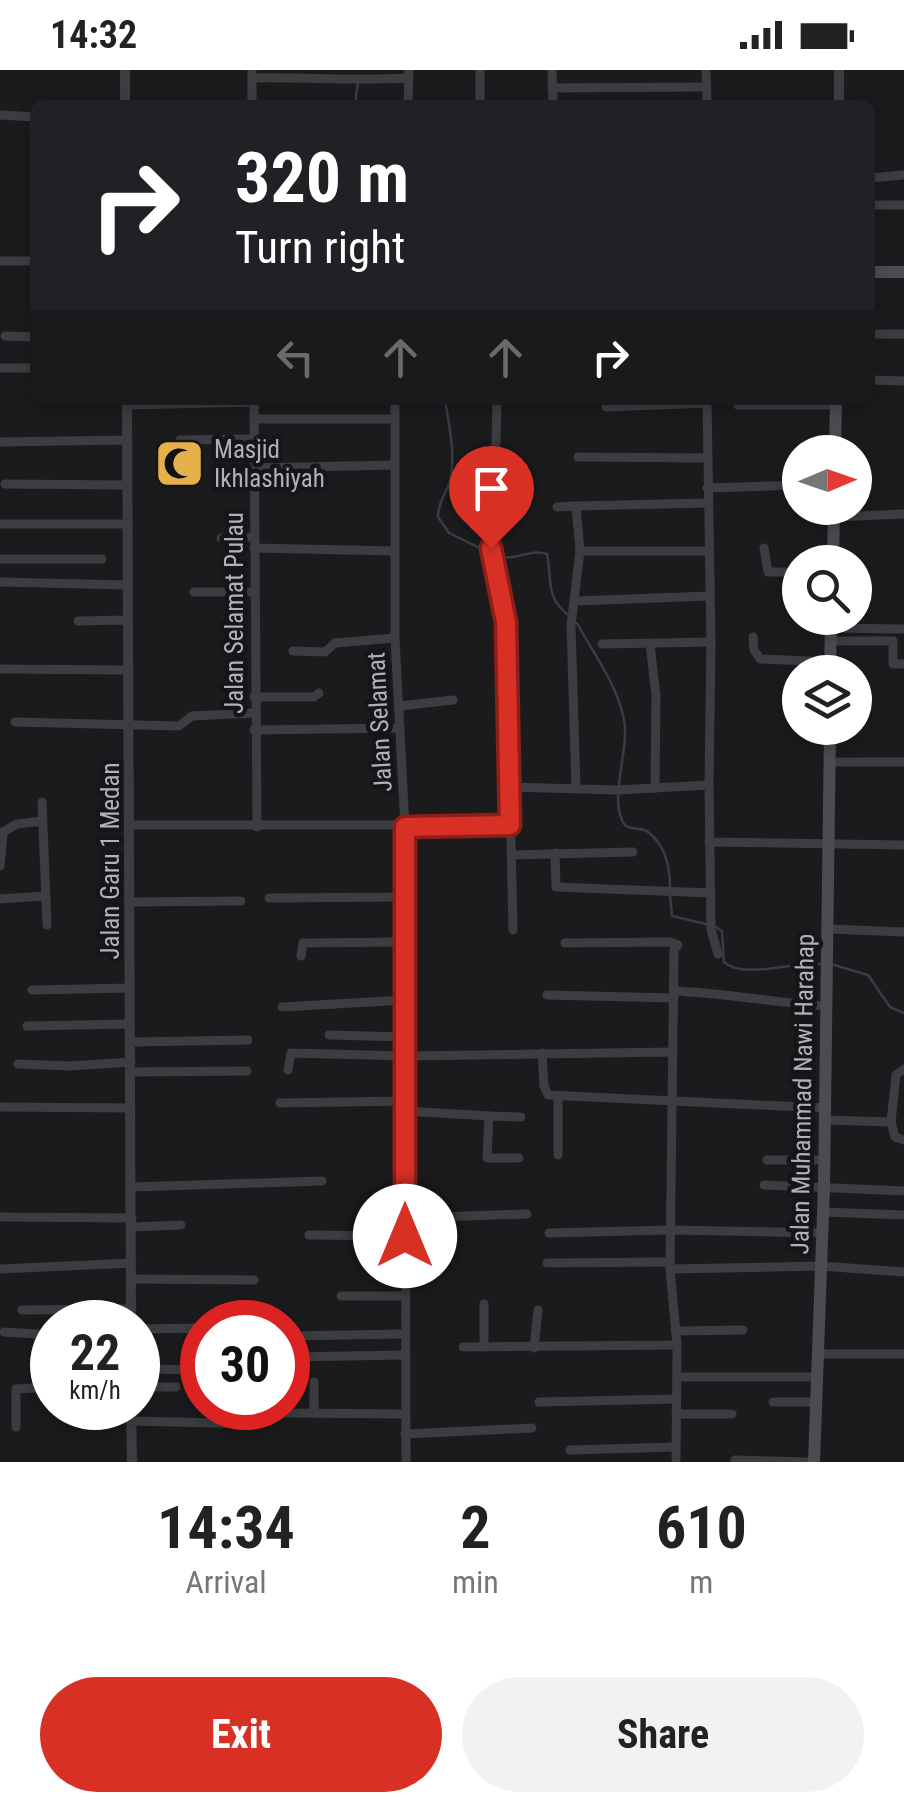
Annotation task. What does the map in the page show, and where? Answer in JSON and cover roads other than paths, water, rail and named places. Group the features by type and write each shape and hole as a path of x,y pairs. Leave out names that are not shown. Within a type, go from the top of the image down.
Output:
{"main road":[{"path":"875,272 904,272"},
{"path":"835,435 836,405"},
{"name":"Jalan Muhammad Nawi Harahap","path":"814,1462 828,1006 830,745"}],"street":[{"path":"125,70 125,100"},
{"path":"480,70 480,100"},
{"path":"552,70 552,100"},
{"path":"706,70 706,100"},
{"path":"839,70 839,100"},
{"path":"252,100 252,74 358,81 409,74 408,100"},
{"path":"552,88 706,87"},
{"path":"0,115 30,117"},
{"path":"875,178 904,175"},
{"path":"875,205 904,205"},
{"path":"0,261 30,261"},
{"path":"875,334 904,334"},
{"path":"5,336 30,336"},
{"path":"0,368 30,368"},
{"path":"875,380 904,382"},
{"name":"Jalan Garu 1 Medan","path":"127,405 132,1300"},
{"name":"Jalan Selamat Pulau","path":"254,405 257,827"},
{"name":"Jalan Selamat","path":"396,405 395,638 405,827 406,1462"},
{"path":"497,405 496,444 488,475 491,552 506,622 513,930"},
{"path":"606,406 631,405"},
{"path":"707,405 711,642 708,785 711,924 718,954"},
{"path":"254,419 395,418"},
{"path":"180,440 254,439"},
{"path":"0,442 127,440"},
{"path":"578,457 706,458"},
{"path":"254,468 394,465"},
{"path":"5,484 127,485"},
{"path":"707,488 782,486"},
{"path":"557,507 708,504"},
{"path":"576,506 580,551 572,620 576,788"},
{"path":"872,513 904,514"},
{"path":"0,524 128,524"},
{"path":"221,538 394,551"},
{"path":"764,548 768,572 782,572"},
{"path":"580,551 709,551"},
{"path":"0,559 102,559"},
{"path":"0,582 128,585"},
{"path":"194,592 254,592"},
{"path":"575,601 709,596"},
{"path":"78,622 128,620"},
{"path":"872,628 904,628"},
{"path":"862,635 892,641 892,664 904,664"},
{"path":"294,651 324,652 335,643 395,638"},
{"path":"753,638 760,659 782,662"},
{"path":"602,644 711,642"},
{"path":"650,644 656,696 655,788"},
{"path":"0,669 129,670"},
{"path":"254,697 314,697 319,693"},
{"path":"400,706 453,700"},
{"path":"15,722 179,726 192,716 254,712"},
{"path":"254,730 400,728"},
{"path":"829,762 904,762"},
{"path":"509,787 621,789 708,785"},
{"path":"42,802 47,925"},
{"path":"0,866 3,832 16,824 43,821"},
{"path":"130,825 510,825"},
{"path":"710,842 904,845"},
{"path":"511,855 634,852"},
{"path":"555,853 556,887 711,893"},
{"path":"0,899 44,896"},
{"path":"269,898 404,897"},
{"path":"131,902 241,901"},
{"path":"828,930 904,932"},
{"path":"301,956 303,943 404,942"},
{"path":"565,943 675,943 670,1266 677,1345 676,1462"},
{"path":"32,990 130,988"},
{"path":"546,995 721,993 782,1004 828,1006"},
{"path":"282,1007 404,1000"},
{"path":"27,1026 130,1024"},
{"path":"329,1035 405,1037"},
{"path":"131,1042 248,1040"},
{"path":"288,1070 291,1053 406,1056 672,1052"},
{"path":"542,1053 546,1093 558,1096 671,1100 891,1122"},
{"path":"18,1064 247,1071"},
{"path":"904,1069 896,1076 891,1122 895,1136 904,1140"},
{"path":"558,1096 558,1155"},
{"path":"280,1103 406,1106 522,1117"},
{"path":"0,1107 131,1108"},
{"path":"489,1116 486,1158 519,1158"},
{"path":"767,1160 824,1160"},
{"path":"132,1187 322,1182"},
{"path":"764,1185 904,1191"},
{"path":"823,1212 904,1215"},
{"path":"405,1218 528,1214"},
{"path":"0,1218 181,1225"},
{"path":"549,1233 670,1230 822,1234"},
{"path":"309,1235 405,1236"},
{"path":"547,1263 821,1266 904,1272"},
{"path":"0,1269 132,1264"},
{"path":"132,1278 254,1280"},
{"path":"341,1296 405,1296"},
{"path":"484,1304 484,1347"},
{"path":"22,1310 30,1310"},
{"path":"534,1348 538,1310"},
{"path":"676,1331 743,1330"},
{"path":"4,1332 30,1334"},
{"path":"310,1336 404,1334"},
{"path":"463,1346 677,1345"},
{"path":"818,1354 904,1354"},
{"path":"310,1357 405,1356"},
{"path":"677,1377 818,1377"},
{"path":"314,1382 314,1412"},
{"path":"160,1387 176,1387"},
{"path":"16,1427 16,1389 30,1388"},
{"path":"539,1402 677,1399"},
{"path":"773,1402 816,1402"},
{"path":"310,1412 405,1414"},
{"path":"676,1414 732,1414"},
{"path":"405,1434 532,1428"},
{"path":"132,1430 132,1462"},
{"path":"570,1450 676,1447"},
{"path":"735,1460 806,1462"}],"waterway":[{"path":"356,100 358,81"},
{"path":"446,405 452,460 438,517 449,533 488,552"},
{"path":"495,555 547,554 552,594 567,614"},
{"path":"577,623 613,686 622,713 625,738 618,799 622,820 627,826 648,832 659,843 668,864 670,887"},
{"path":"670,895 672,916 706,924"},
{"path":"714,926 722,931 724,962 732,967 756,970 821,964"},
{"path":"834,965 868,975 890,1007 904,1013"}],"place":[{"name":"Masjid Ikhlashiyah","path":"179,463"}]}
